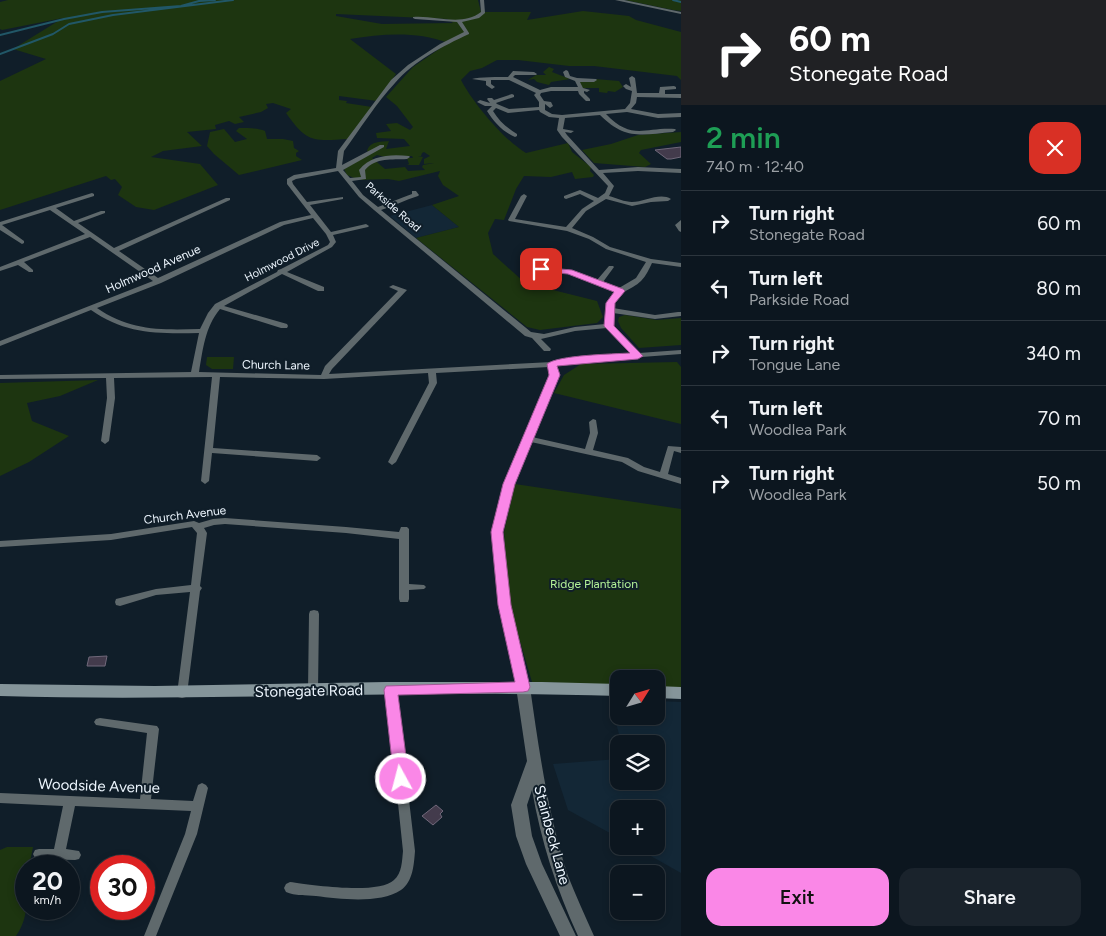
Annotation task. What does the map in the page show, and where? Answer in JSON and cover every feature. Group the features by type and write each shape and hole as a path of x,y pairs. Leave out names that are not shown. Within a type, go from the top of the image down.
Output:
{"main road":[{"name":"Stonegate Road","path":"0,690 182,694 523,687 610,690"},
{"path":"665,692 681,693"}],"street":[{"path":"415,18 459,22 480,16 483,12 482,0"},
{"path":"617,0 681,13"},
{"path":"339,170 341,151 393,81 410,66 442,45 467,33 459,22"},
{"path":"512,73 524,77 551,116 585,115 628,109"},
{"path":"477,78 488,80 512,73 524,77 534,74"},
{"path":"564,74 577,80 588,100"},
{"path":"577,80 588,78"},
{"path":"628,109 635,92 631,78"},
{"path":"488,80 488,84 492,87"},
{"path":"626,86 635,92 681,96"},
{"path":"534,111 553,88 596,93"},
{"path":"662,95 662,88 674,88"},
{"path":"480,102 487,106 503,97 512,96"},
{"path":"493,103 502,110 516,113 524,107 549,98"},
{"path":"541,102 548,103 550,106"},
{"path":"493,103 490,111 506,129 516,132"},
{"path":"622,105 638,113 658,116 681,115"},
{"path":"638,113 649,112"},
{"path":"602,113 613,126 631,133"},
{"path":"560,129 566,116"},
{"path":"497,119 508,118"},
{"path":"560,129 611,186 610,192 586,209 568,229"},
{"path":"550,130 570,130"},
{"path":"622,137 631,133 673,130"},
{"path":"339,170 382,146"},
{"path":"348,180 364,178 362,170 365,165 375,158 386,162 407,157"},
{"path":"598,172 638,169 681,171"},
{"name":"Parkside Road","path":"339,170 361,196 376,209 522,330 536,337 547,349"},
{"name":"Holmwood Drive","path":"196,374 202,331 211,314 218,306 280,271 330,246 332,242 329,234 290,184 289,180 294,177 339,170"},
{"path":"376,209 416,195 414,192"},
{"path":"566,197 580,192 602,199 632,204 668,199"},
{"path":"0,226 92,195"},
{"path":"524,196 511,220 568,229 592,238 608,248 650,261 681,265"},
{"path":"306,204 341,198"},
{"path":"113,251 228,199"},
{"path":"51,208 158,281"},
{"path":"73,224 104,212"},
{"name":"Holmwood Avenue","path":"0,344 158,281 282,223 315,216"},
{"path":"681,222 678,225 681,230"},
{"path":"0,226 22,242"},
{"path":"329,234 365,226"},
{"path":"0,269 90,235"},
{"path":"524,257 529,266 569,272 620,291"},
{"path":"638,356 609,326 609,310 610,303 620,291 639,279 650,261"},
{"path":"19,262 31,271"},
{"path":"599,282 611,266"},
{"path":"280,271 320,289"},
{"path":"324,377 328,368 403,290 393,286"},
{"path":"218,306 284,326"},
{"path":"92,308 106,319 141,330 202,331"},
{"path":"609,310 655,318 678,314"},
{"path":"536,337 571,330 609,326"},
{"name":"Church Lane","path":"0,377 216,374 324,377 552,364 576,360 681,352"},
{"path":"523,687 505,605 497,532 509,484 554,375 552,364"},
{"path":"392,462 433,383 432,370"},
{"path":"105,441 111,398 110,374"},
{"path":"205,481 216,374"},
{"path":"588,452 594,433 593,422"},
{"path":"528,439 625,460 642,469 681,481"},
{"path":"663,476 670,448 681,450"},
{"path":"209,450 317,458"},
{"name":"Church Avenue","path":"0,544 111,537 194,524 198,528 213,522 225,521 346,530 404,532 403,587"},
{"path":"182,694 202,534 198,528"},
{"path":"404,598 403,587 421,587"},
{"path":"120,602 156,592 196,588"},
{"path":"313,690 314,614"},
{"name":"Stainbeck Lane","path":"523,687 533,762 558,869 586,936"},
{"path":"290,888 362,893 380,892 396,888 403,879 407,869 409,851 391,690"},
{"path":"100,722 153,729 145,803"},
{"name":"Stainbeck Lane","path":"533,762 519,805 524,836 534,864 568,936"},
{"path":"150,936 191,834 202,788"},
{"name":"Woodside Avenue","path":"0,798 197,806"},
{"path":"59,854 70,801"},
{"path":"39,854 76,855"}],"shaded area":[{"path":"432,205 459,227 416,238 390,216"},
{"path":"665,701 681,702 681,873 649,855 665,855 665,800 610,800 610,833 568,810 553,764 610,760 610,790 665,790 665,735 619,735 617,725 665,725"}],"green space":[{"path":"8,0 478,0 481,12 531,12 527,20 583,11 629,16 636,20 681,32 681,80 677,76 594,66 569,66 518,60 497,60 482,68 470,71 461,80 490,120 517,147 526,153 568,143 572,152 591,167 590,171 594,175 593,177 575,179 572,172 551,177 524,176 516,189 504,220 495,219 488,233 493,254 525,283 597,301 603,317 597,323 540,330 527,327 416,238 459,227 432,205 459,196 443,185 438,176 440,171 399,181 388,179 359,180 347,175 344,169 371,153 367,151 370,145 389,141 386,149 410,146 404,139 377,138 376,133 391,131 386,124 397,123 410,130 413,127 397,106 386,97 413,67 448,43 412,35 350,39 396,74 377,101 339,96 339,100 347,101 346,103 372,107 348,139 319,140 312,138 293,123 286,113 291,109 273,103 266,104 268,108 261,112 239,117 244,122 235,124 229,121 215,125 216,129 187,132 202,146 163,151 151,157 200,164 218,185 154,210 136,207 118,195 122,187 115,179 111,180 106,176 0,210 0,81 46,59 13,49 63,18 2,30 0,29 0,2","holes":["336,14 447,19 453,23 382,24 336,16","424,152 430,156 424,159 424,164 434,163 423,165 422,167 425,170 408,171 405,167 385,169 372,158 377,155 385,157 412,156 413,158 407,158 409,164 407,165 419,165 423,157 418,156 421,156"]},
{"path":"625,0 681,0 681,11 673,10"},
{"path":"549,67 554,69 552,72 570,79 551,82 549,85 537,82 534,79 528,80 536,75 546,75 543,72"},
{"path":"595,79 619,81 623,87 615,92 608,91 607,93 599,92 599,88 582,88 578,82"},
{"path":"239,128 265,131 267,139 293,141 294,148 299,151 296,153 296,156 302,160 239,175 207,146 210,132 224,129 235,142 247,139 236,131"},
{"path":"681,132 681,142 641,150 639,153 651,164 645,167 594,163 582,150 611,144 638,135"},
{"path":"625,315 657,320 681,318 681,345 639,348 621,328 618,321 619,317"},
{"path":"207,357 234,357 233,369 212,369 206,365"},
{"path":"677,362 681,367 681,424 554,393 564,375 581,364"},
{"path":"98,380 60,396 27,403 32,421 69,436 29,462 0,476 0,383"},
{"name":"Ridge Plantation","path":"515,484 681,509 681,688 665,687 665,670 610,670 610,685 532,682 509,604 504,532"},
{"path":"7,847 33,847 31,855 15,855 15,920 24,920 16,936 0,936 0,850"}],"building":[{"path":"681,147 681,157 671,159 667,159 655,150"},
{"path":"107,656 105,666 87,666 89,657"},
{"path":"436,805 443,811 440,814 442,817 433,825 422,816"}],"waterway":[{"path":"0,35 64,19 102,12 181,6 199,1 215,0"},
{"path":"0,54 53,34 69,24 113,15 233,0"},
{"path":"673,0 681,2"}],"route":[{"path":"401,779 391,690 523,687 505,605 497,532 509,484 554,375 552,364 576,360 638,356 609,326 610,303 620,291 569,272 541,269"}]}
